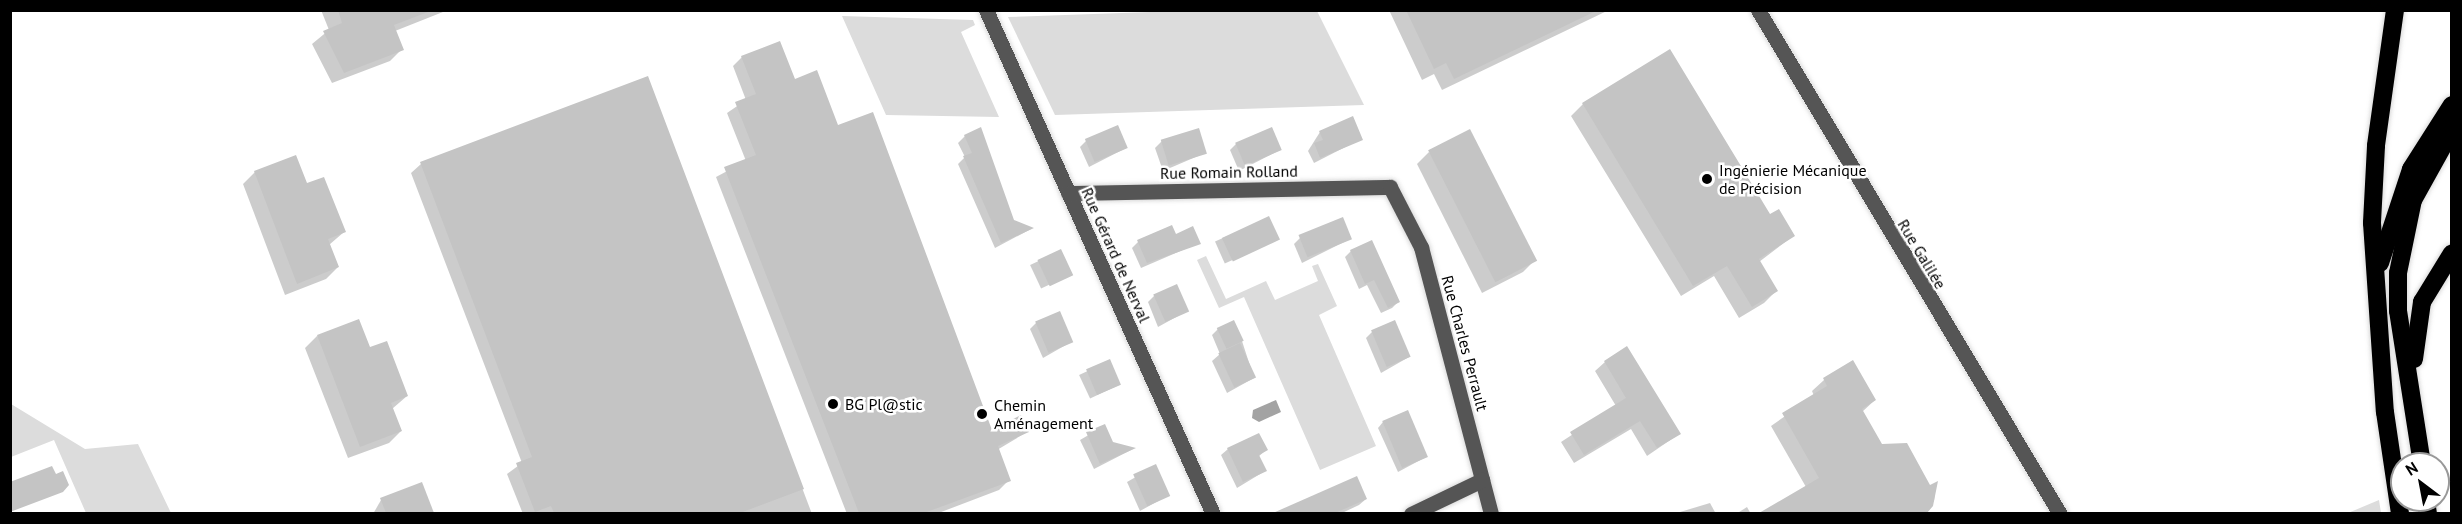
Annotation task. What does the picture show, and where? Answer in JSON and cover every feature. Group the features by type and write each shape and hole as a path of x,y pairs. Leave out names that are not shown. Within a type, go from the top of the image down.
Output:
{"highway":[{"path":"2395,10 2373,184 2385,412 2400,513"},
{"path":"2377,276 2402,188 2451,105"},
{"path":"2420,452 2397,295 2401,245 2424,175 2451,130"},
{"path":"2412,384 2422,302 2451,253"}],"street":[{"name":"Rue Gérard de Nerval","path":"986,10 1213,513"},
{"name":"Rue Galilée","path":"1758,10 2060,513"},
{"name":"Rue Romain Rolland","path":"1068,193 1390,187"},
{"name":"Rue Charles Perrault","path":"1390,187 1421,247 1491,513"},
{"path":"1411,513 1482,480"}],"shaded area":[{"path":"1206,10 1317,11 1364,105 1055,115 1008,17"},
{"path":"842,16 973,20 975,25 961,32 999,117 886,115"},
{"path":"1206,256 1226,299 1266,281 1275,300 1318,281 1312,266 1318,264 1337,306 1319,315 1376,446 1320,470 1244,297 1219,308 1197,260"},
{"path":"1276,400 1281,412 1259,422 1252,418 1253,410"},
{"path":"11,404 85,449 138,444 171,513 86,513 54,440 11,457"},
{"path":"2379,500 2381,513 2348,513"}],"building":[{"path":"338,10 427,10 428,12 394,25 404,50 344,73 323,31 342,23"},
{"path":"1406,10 1598,10 1454,79 1446,63 1434,69"},
{"path":"780,41 795,79 817,70 838,125 873,112 992,430 1021,415 1029,432 998,446 1011,481 924,513 859,513 724,167 756,155 735,102 756,94 741,56"},
{"path":"1670,49 1770,214 1779,209 1795,236 1759,259 1778,291 1752,307 1727,266 1693,286 1582,103"},
{"path":"648,76 804,489 740,513 554,513 551,506 535,512 516,463 532,457 420,162"},
{"path":"1353,116 1363,140 1320,158 1314,143 1323,140 1319,131"},
{"path":"1118,125 1128,148 1095,162 1085,139"},
{"path":"981,127 1014,220 1034,228 1001,243 963,156 972,153 964,135"},
{"path":"1272,127 1282,150 1245,166 1235,143"},
{"path":"1199,128 1207,154 1169,166 1161,140"},
{"path":"1470,129 1537,261 1495,282 1428,150"},
{"path":"296,155 307,183 324,177 346,232 328,239 339,267 297,284 254,171"},
{"path":"1269,216 1280,240 1233,262 1222,238"},
{"path":"1343,217 1352,239 1307,257 1298,235"},
{"path":"1172,225 1176,234 1193,226 1201,244 1147,263 1137,240"},
{"path":"1372,240 1400,302 1388,308 1374,280 1365,284 1350,250"},
{"path":"1061,249 1073,275 1050,286 1037,260"},
{"path":"1177,284 1189,311 1165,322 1153,295"},
{"path":"1060,311 1073,342 1048,353 1035,322"},
{"path":"359,319 370,347 387,341 408,396 391,403 402,431 360,447 317,335"},
{"path":"1234,320 1244,341 1227,349 1217,328"},
{"path":"1395,320 1411,357 1387,367 1371,330"},
{"path":"1240,343 1256,377 1234,388 1218,353"},
{"path":"1627,346 1681,434 1657,448 1640,421 1584,455 1570,432 1626,398 1604,361"},
{"path":"1110,359 1121,385 1097,395 1086,369"},
{"path":"1853,360 1876,400 1862,409 1882,444 1907,443 1930,485 1938,481 1933,506 1927,513 1759,513 1819,478 1782,413 1827,386 1823,378"},
{"path":"1408,410 1428,457 1402,468 1382,421"},
{"path":"1105,424 1113,442 1136,448 1100,464 1086,432"},
{"path":"1259,433 1268,450 1259,455 1267,471 1243,482 1227,448"},
{"path":"1156,464 1170,496 1147,506 1133,474"},
{"path":"52,466 56,474 63,471 69,485 63,492 10,512 10,482"},
{"path":"1357,476 1367,499 1335,513 1273,513"},
{"path":"422,482 434,513 386,513 380,498"}],"place":[{"name":"Ingénierie Mécanique de Précision","path":"1707,179"},
{"name":"BG Pl@stic","path":"833,404"},
{"name":"Chemin Aménagement","path":"982,414"}]}
